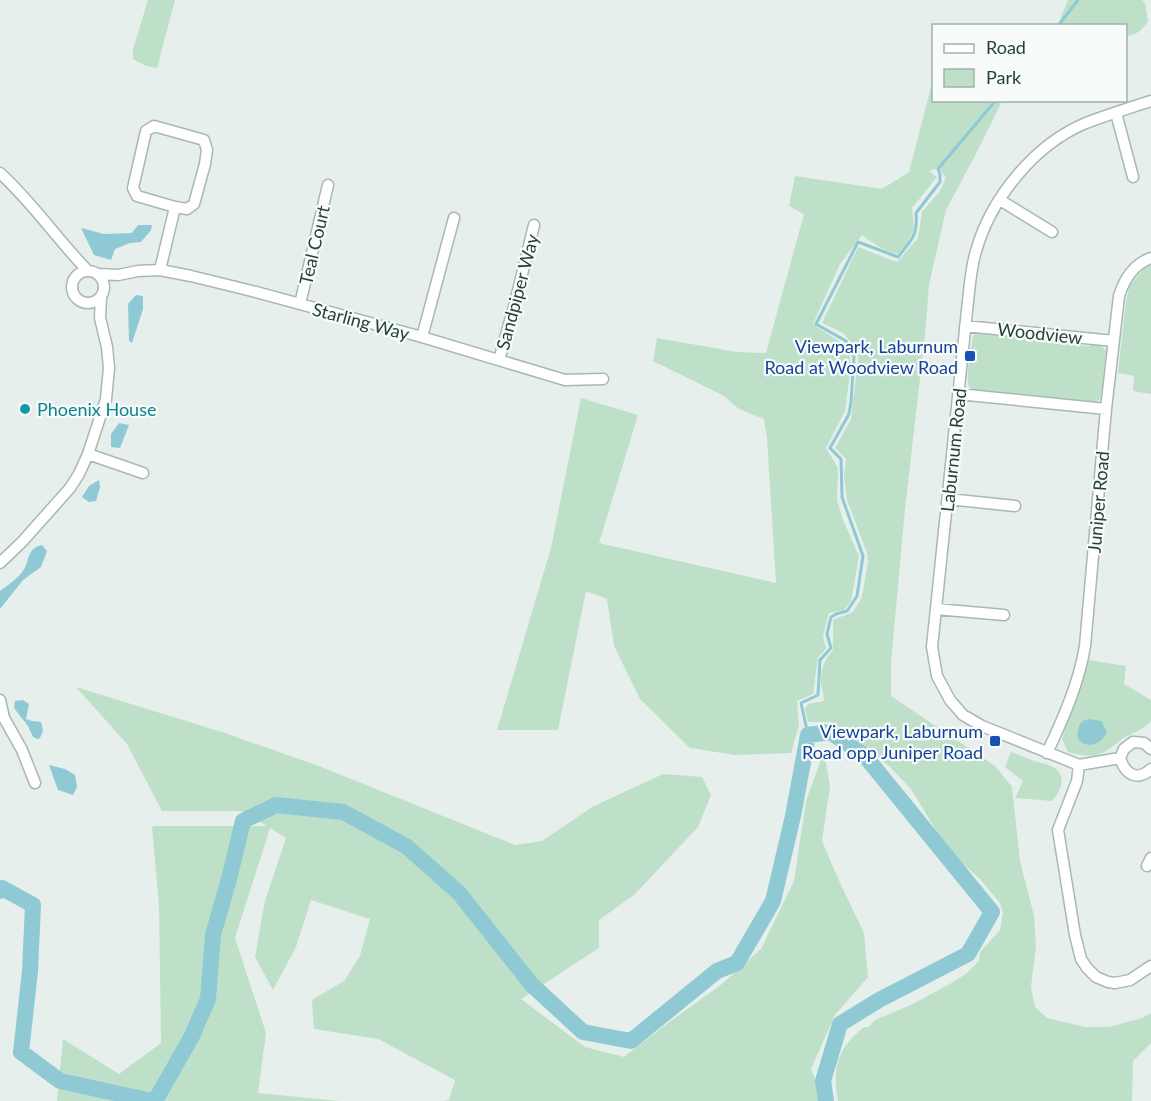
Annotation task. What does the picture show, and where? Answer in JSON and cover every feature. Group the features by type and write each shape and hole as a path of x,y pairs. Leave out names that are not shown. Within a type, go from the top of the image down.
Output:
{"street":[{"name":"Laburnum Road","path":"1079,765 982,726 963,715 950,700 937,676 932,647 965,326 976,250 990,217 1023,169 1060,137 1084,124 1151,101"},
{"path":"1116,113 1133,177"},
{"path":"154,126 204,140 207,150 206,164 194,204 187,209 175,207 137,196 133,188 146,131 154,126"},
{"path":"0,173 21,194 68,251 102,280 100,318 109,368 106,399 88,454 78,474 70,488 0,563"},
{"name":"Teal Court","path":"300,304 328,185"},
{"path":"1000,200 1052,232"},
{"path":"160,270 175,207"},
{"path":"422,338 454,218"},
{"name":"Sandpiper Way","path":"499,360 534,225"},
{"path":"68,251 75,278 72,287 75,297 88,303 100,318"},
{"name":"Juniper Road","path":"1047,753 1064,716 1084,653 1106,410 1119,296 1122,285 1129,274 1145,260 1151,258"},
{"name":"Starling Way","path":"93,272 118,275 160,270 300,304 565,380 603,379"},
{"path":"75,278 83,272 93,272"},
{"path":"88,303 93,302 118,275"},
{"name":"Woodview","path":"965,326 1114,341"},
{"path":"958,394 1106,410"},
{"path":"88,454 143,473"},
{"path":"948,499 1016,506"},
{"path":"936,609 1004,615"},
{"path":"0,700 4,718 22,750 34,783"},
{"path":"1150,745 1133,742 1124,749 1120,758 1125,770 1130,774 1146,774 1151,770"},
{"path":"1120,758 1079,765 1077,781 1058,830 1075,934 1087,968 1096,977 1115,983 1130,980 1151,966"}],"green space":[{"path":"148,0 175,0 157,68 146,66 133,59 133,49"},
{"path":"1068,0 1142,0 1145,3 1148,21 1139,32 1127,36 1127,24 1057,24"},
{"path":"931,87 932,102 1002,102 946,210 929,285 905,509 891,663 891,696 995,766 1012,787 1020,861 1034,916 1036,946 1031,987 1035,1007 1047,1018 1085,1027 1109,1027 1142,1018 1151,1013 1151,1043 1133,1061 1132,1101 838,1101 836,1068 842,1051 848,1043 864,1027 869,1027 875,1020 911,1005 967,973 979,961 980,952 1000,930 1003,912 1000,903 981,880 948,850 911,789 889,766 830,722 808,722 805,709 808,704 824,701 821,675 825,662 833,650 833,620 853,612 862,597 868,562 867,553 847,500 844,477 846,459 835,448 851,419 859,351 843,333 822,323 858,247 897,262 918,238 922,212 939,192 946,178 939,168 929,171 937,177 912,208 914,229 907,243 898,254 883,249 862,235 840,264 813,324 849,348 851,366 845,411 826,448 838,468 837,500 859,556 851,601 844,610 829,613 823,635 826,649 818,657 813,694 797,701 799,725 791,753 735,755 690,748 640,699 614,646 607,599 586,591 558,730 497,730 551,548 581,398 638,415 599,543 776,583 764,419 739,409 724,396 653,361 657,338 737,352 766,353 804,214 789,206 795,176 882,189 909,172"},
{"path":"1151,265 1151,394 1133,391 1134,376 1118,373 1129,288 1144,269"},
{"path":"979,332 1039,337 1043,342 1101,345 1106,351 1101,398 1095,403 974,391 969,386 968,372 973,336"},
{"path":"1089,660 1126,666 1124,684 1151,700 1151,721 1106,751 1087,756 1068,752 1062,739"},
{"path":"76,687 225,733 319,766 515,845 542,841 592,807 663,774 702,777 711,795 698,827 635,894 599,920 599,948 521,999 585,1047 624,1057 722,984 761,949 794,881 806,801 824,751 830,786 822,841 864,933 868,977 835,1015 811,1069 824,1101 443,1101 449,1100 455,1080 378,1039 314,1029 312,1000 344,981 360,956 370,919 311,900 296,947 273,990 255,957 265,901 286,838 270,828 235,938 266,1033 258,1093 339,1101 57,1101 63,1039 119,1074 161,1043 159,906 152,826 267,826 241,811 162,811 127,744"},
{"path":"1011,752 1051,766 1058,771 1062,784 1052,801 1015,798 1023,781 1005,767"}],"water":[{"path":"138,225 152,225 151,230 141,242 130,243 115,249 111,260 94,255 81,228 104,234 132,233"},
{"path":"136,295 143,296 143,309 132,343 129,341 128,304"},
{"path":"119,423 129,425 120,448 111,447 111,434"},
{"path":"99,480 100,487 96,501 89,502 82,497 89,486"},
{"path":"42,545 47,551 41,567 23,580 0,609 0,591 21,574 33,549"},
{"path":"23,700 29,704 26,719 41,722 43,731 40,738 33,737 28,726 14,708 15,701"},
{"path":"1084,720 1101,721 1107,732 1098,742 1082,743 1078,734 1079,727"},
{"path":"49,765 65,769 75,775 77,787 73,795 58,790"}],"waterway":[{"path":"1060,24 1078,0"},
{"path":"808,735 801,703 818,695 820,660 831,648 827,634 831,617 847,611 857,596 863,556 842,497 841,459 830,448 849,414 854,357 846,341 816,324 858,242 898,257 915,233 916,213 940,182 938,169 994,102"},
{"path":"155,1101 192,1036 208,999 213,935 243,821 276,805 343,812 406,846 459,893 532,985 583,1032 631,1041 717,971 737,963 773,901 793,816 808,735 830,732 865,756 992,912 968,954 879,1000 840,1024 823,1081 826,1101"},
{"path":"0,891 2,888 33,905 30,971 21,1052 60,1081 152,1101"}],"place":[{"name":"Viewpark, Laburnum Road at Woodview Road","path":"970,356"},
{"name":"Phoenix House","path":"25,409"},
{"name":"Viewpark, Laburnum Road opp Juniper Road","path":"995,741"}]}
